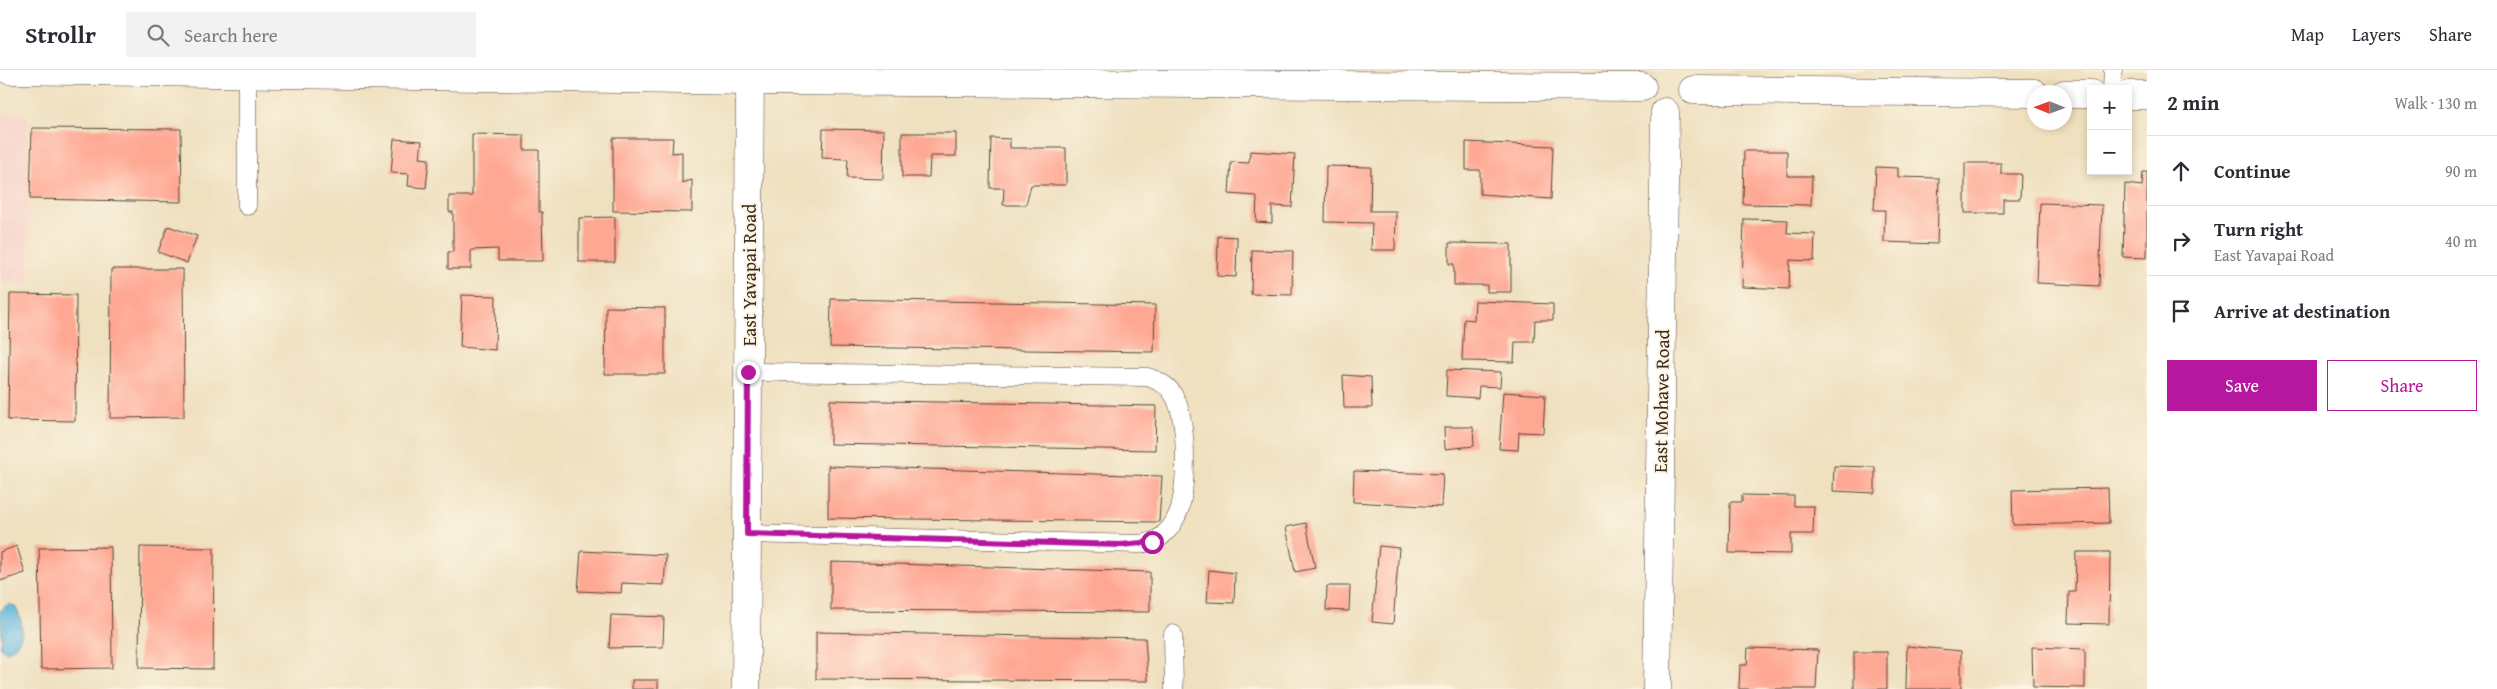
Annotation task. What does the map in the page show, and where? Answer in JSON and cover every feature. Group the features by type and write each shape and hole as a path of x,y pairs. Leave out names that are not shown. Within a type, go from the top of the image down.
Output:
{"street":[{"path":"9,70 247,73 1644,78 1642,95 1653,109 1665,112 1677,111 1690,99 1691,80 2027,93"},
{"name":"East Yavapai Road","path":"746,689 750,75"},
{"path":"2072,94 2087,94"},
{"path":"2132,94 2147,95"},
{"name":"East Mohave Road","path":"1657,689 1665,112"}],"lane":[{"path":"2112,85 2113,70"},
{"path":"247,73 247,206"},
{"path":"747,534 1140,544 1152,542 1168,530 1180,510 1184,486 1182,425 1178,405 1172,392 1162,382 1148,377 748,372"},
{"path":"1173,634 1174,689"}],"shaded area":[{"path":"0,114 28,114 29,284 0,283"}],"water":[{"path":"8,604 15,606 22,626 22,632 18,643 7,652 0,647 2,633 0,611"}],"building":[{"path":"32,128 181,129 182,202 30,199"},
{"path":"823,129 884,130 883,179 847,178 848,159 822,158"},
{"path":"902,133 956,133 956,156 930,156 929,177 902,177"},
{"path":"472,134 524,135 524,150 539,150 539,212 542,212 543,261 498,261 498,249 471,250 471,269 448,269 448,252 453,252 453,212 449,212 449,196 472,196"},
{"path":"613,138 673,138 672,153 682,152 682,183 692,180 692,212 613,211"},
{"path":"991,138 1010,139 1010,148 1066,148 1066,185 1031,185 1026,205 1003,205 1004,188 990,188"},
{"path":"394,139 422,141 420,158 429,159 426,188 408,186 409,174 391,173"},
{"path":"1466,142 1553,146 1551,199 1480,194 1480,170 1466,170"},
{"path":"1250,151 1295,154 1292,207 1272,206 1272,223 1256,222 1257,196 1229,194 1231,162 1249,163"},
{"path":"1744,151 1787,151 1787,176 1812,176 1811,205 1743,204"},
{"path":"1965,163 2001,163 2001,174 2021,174 2020,199 2003,199 2003,213 1965,213"},
{"path":"1326,166 1371,167 1370,211 1396,211 1395,250 1371,250 1372,223 1325,222"},
{"path":"1876,167 1898,168 1898,177 1939,178 1937,244 1884,242 1885,210 1874,210"},
{"path":"2143,172 2147,172 2147,258 2123,257 2125,184 2142,186"},
{"path":"2040,203 2102,205 2099,286 2037,283"},
{"path":"615,217 615,262 579,262 579,218"},
{"path":"1744,219 1788,220 1787,233 1815,234 1814,261 1790,260 1789,289 1742,287"},
{"path":"168,226 197,236 187,263 158,252"},
{"path":"1218,236 1237,237 1236,277 1217,276"},
{"path":"1449,243 1511,244 1511,292 1487,292 1487,285 1454,285 1454,264 1449,264"},
{"path":"1252,250 1293,251 1292,295 1251,294"},
{"path":"111,269 183,269 184,417 110,418"},
{"path":"10,294 76,295 75,421 8,420"},
{"path":"462,295 496,296 495,350 460,347"},
{"path":"831,299 1155,305 1154,352 830,347"},
{"path":"1475,301 1553,304 1553,320 1535,320 1534,342 1515,342 1514,362 1462,361 1464,319 1474,320"},
{"path":"606,307 665,308 665,374 605,374"},
{"path":"1447,370 1501,372 1500,387 1479,386 1478,398 1446,396"},
{"path":"1343,375 1371,377 1372,408 1344,408"},
{"path":"1503,392 1545,395 1543,433 1519,432 1518,450 1499,449"},
{"path":"830,400 1156,406 1155,450 830,444"},
{"path":"1444,427 1473,427 1474,446 1445,449"},
{"path":"828,466 1162,476 1159,522 828,518"},
{"path":"1834,466 1875,467 1875,493 1833,491"},
{"path":"1354,471 1443,474 1441,507 1353,502"},
{"path":"2108,488 2109,523 2013,525 2012,490"},
{"path":"1742,495 1794,496 1794,506 1814,506 1813,534 1791,534 1791,554 1729,553 1730,502 1742,502"},
{"path":"1306,523 1315,568 1295,572 1286,527"},
{"path":"17,546 25,573 0,581 0,552"},
{"path":"1379,546 1399,548 1393,624 1372,622"},
{"path":"111,547 112,668 41,669 39,548"},
{"path":"140,547 214,548 213,669 139,668"},
{"path":"581,551 666,555 664,585 622,583 621,593 578,591"},
{"path":"2076,552 2110,552 2109,624 2068,623 2069,592 2075,592"},
{"path":"831,562 1150,572 1150,612 831,610"},
{"path":"1209,570 1235,573 1234,603 1207,602"},
{"path":"1327,586 1350,586 1349,611 1326,610"},
{"path":"611,615 664,617 663,647 609,648"},
{"path":"816,632 1145,638 1148,681 816,679"},
{"path":"1907,646 1961,651 1961,689 1906,689"},
{"path":"2032,647 2085,649 2085,688 2033,687"},
{"path":"1748,648 1818,650 1816,689 1739,689 1740,665 1747,665"},
{"path":"1854,652 1887,652 1887,689 1854,689"},
{"path":"632,680 658,680 658,689 632,689"}],"route":[{"path":"748,372 747,534 1121,545 1152,542"}]}
